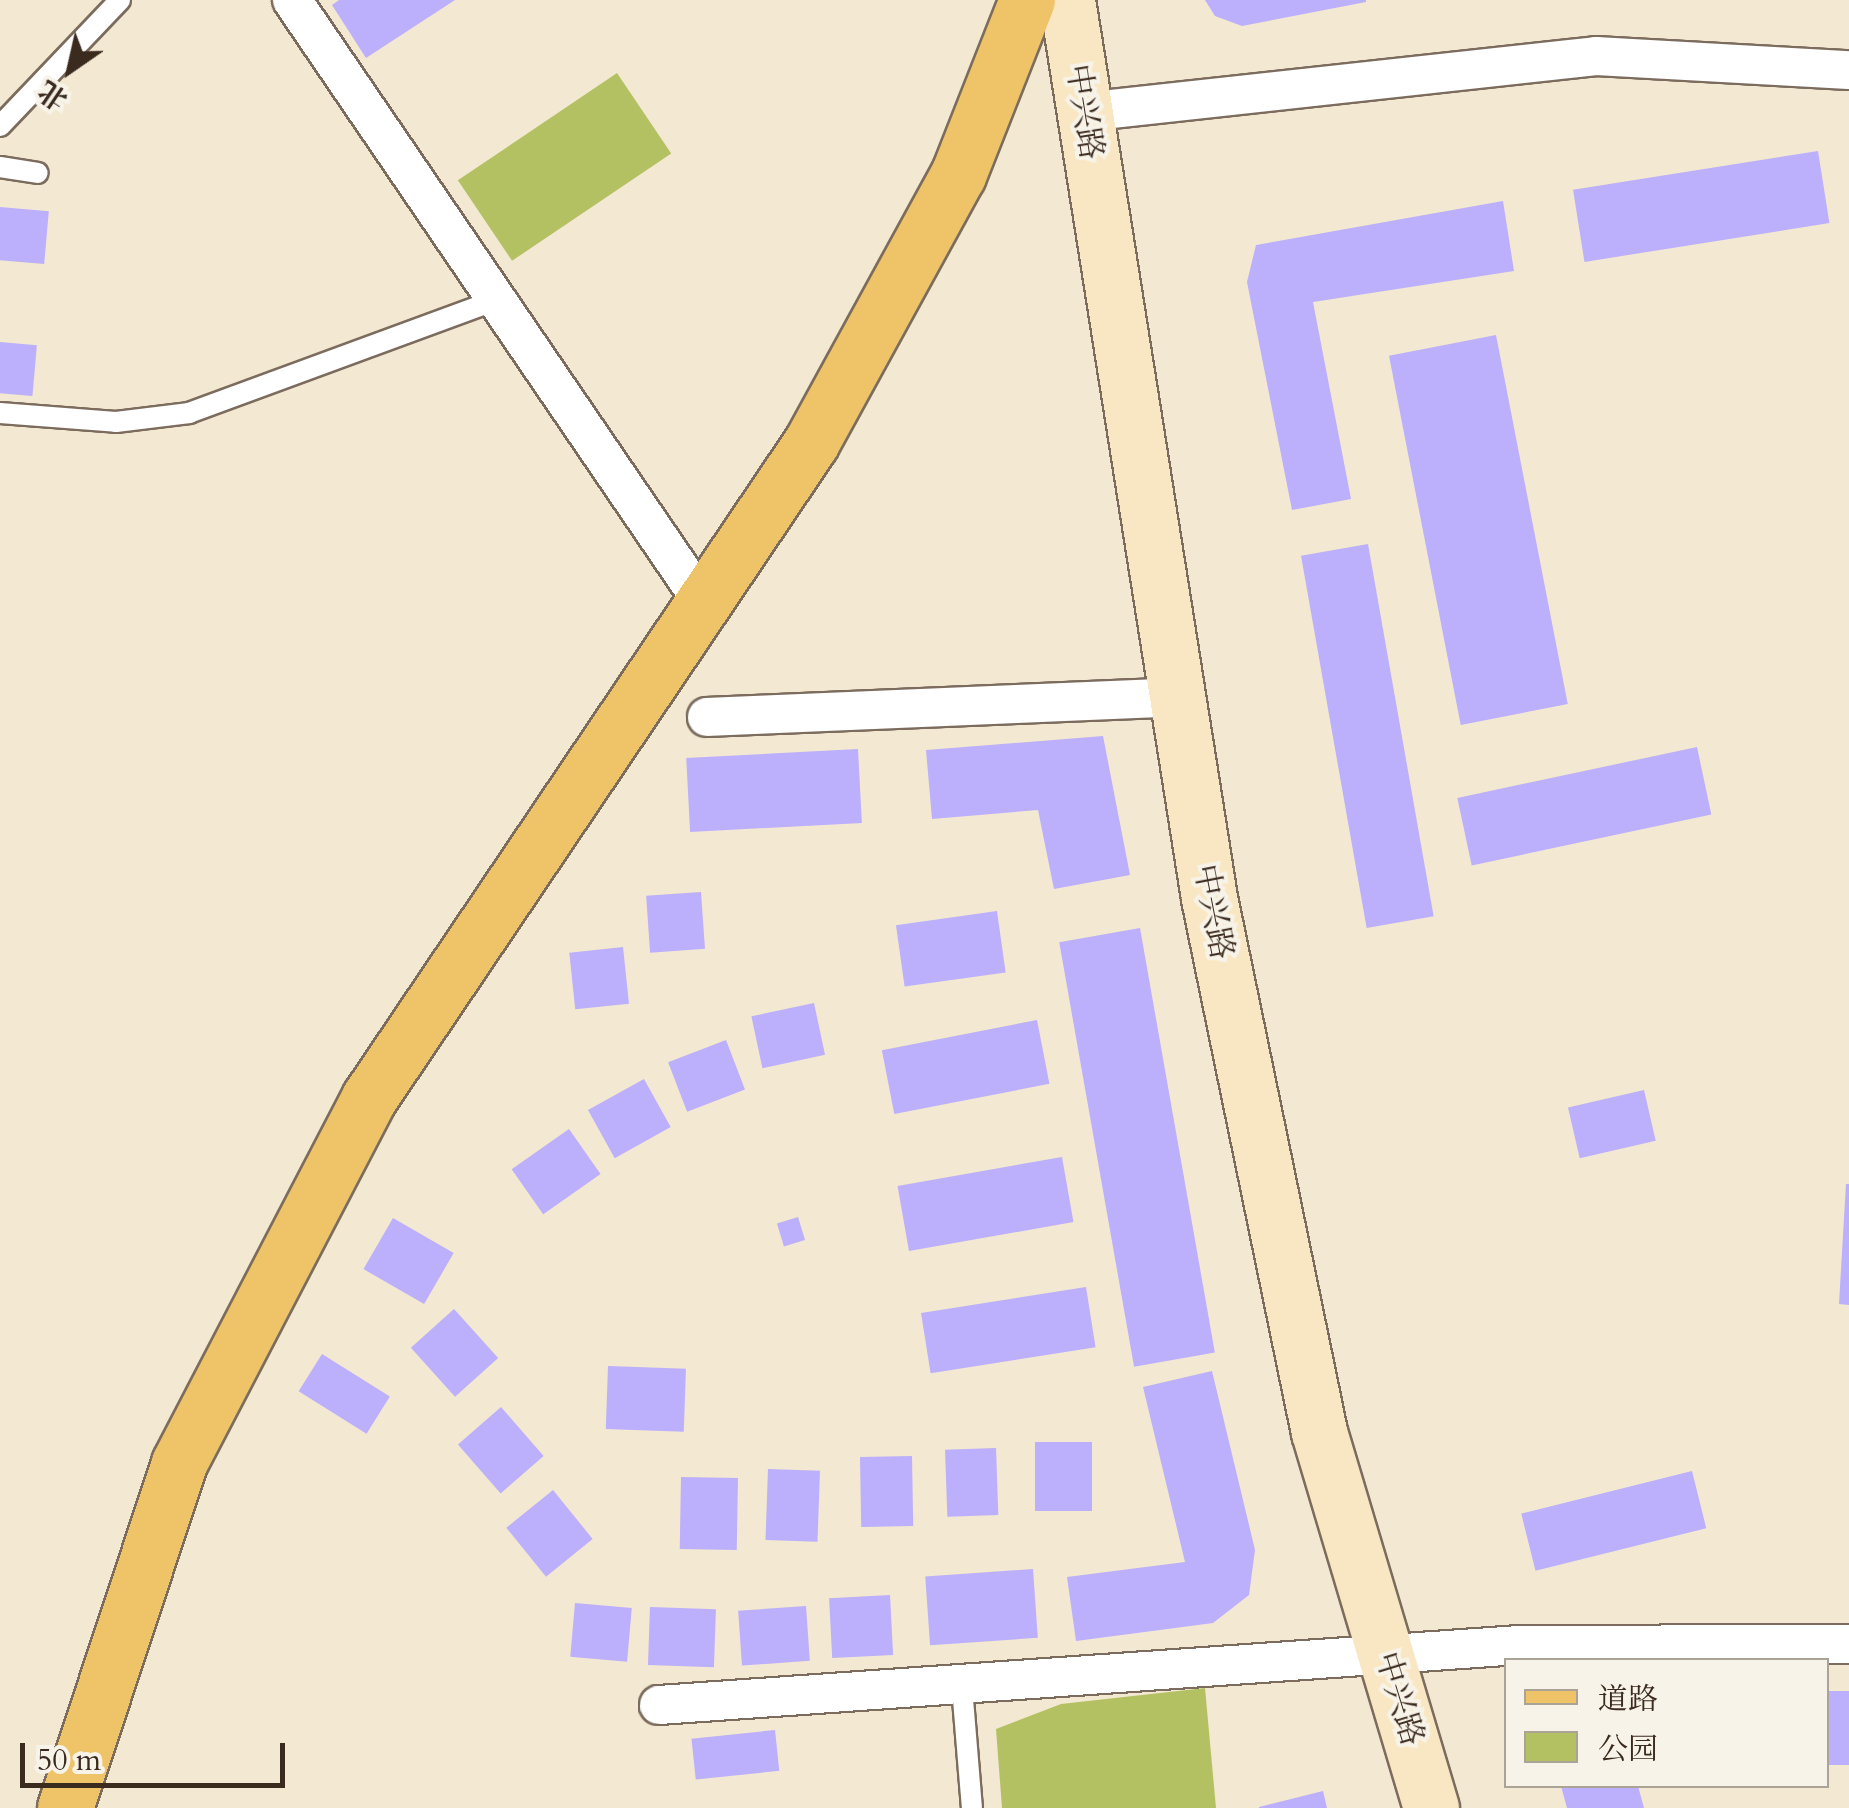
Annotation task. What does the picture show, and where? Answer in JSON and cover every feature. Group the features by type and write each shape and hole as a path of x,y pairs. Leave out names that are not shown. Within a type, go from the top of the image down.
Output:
{"main road":[{"path":"64,1808 179,1463 368,1098 811,443 958,175 1027,0"},
{"name":"中兴路","path":"1066,0 1177,696 1319,1432 1431,1808"}],"street":[{"path":"292,0 704,604"},
{"path":"1084,112 1596,56 1849,70"},
{"path":"707,716 1177,696"},
{"path":"659,1705 1387,1661 1519,1644 1849,1644"}],"lane":[{"path":"0,126 120,0"},
{"path":"0,168 38,173"},
{"path":"0,413 116,422 189,413 496,300"},
{"path":"962,1687 972,1808"}],"green space":[{"path":"617,73 671,153 512,261 458,180"},
{"path":"1205,1688 1216,1808 1002,1808 996,1729 1061,1704"}],"building":[{"path":"339,0 455,0 366,58 332,5"},
{"path":"1205,0 1366,2 1242,26 1215,16"},
{"path":"1818,151 1829,223 1584,262 1573,190"},
{"path":"1503,201 1514,271 1313,302 1351,499 1292,510 1247,282 1256,245"},
{"path":"0,207 49,211 44,264 0,260"},
{"path":"1496,335 1568,704 1461,725 1389,356"},
{"path":"0,342 37,345 32,396 0,393"},
{"path":"1368,544 1434,916 1367,928 1301,556"},
{"path":"1103,736 1130,875 1054,889 1038,810 932,819 926,750"},
{"path":"1697,747 1711,814 1472,865 1457,798"},
{"path":"858,749 862,823 690,832 686,758"},
{"path":"701,892 705,949 650,953 646,896"},
{"path":"997,911 1006,972 905,987 896,925"},
{"path":"1140,928 1215,1352 1134,1367 1059,942"},
{"path":"623,947 629,1004 575,1009 569,953"},
{"path":"814,1003 825,1055 762,1068 751,1016"},
{"path":"1037,1020 1049,1084 894,1114 882,1050"},
{"path":"726,1040 745,1089 687,1112 668,1062"},
{"path":"644,1079 671,1127 615,1158 588,1110"},
{"path":"1644,1090 1656,1141 1580,1158 1568,1108"},
{"path":"569,1129 601,1174 543,1214 512,1169"},
{"path":"1062,1157 1073,1222 909,1251 898,1186"},
{"path":"1849,1184 1849,1305 1839,1304"},
{"path":"798,1217 805,1240 784,1246 777,1223"},
{"path":"393,1218 454,1253 424,1304 363,1269"},
{"path":"1086,1287 1096,1347 931,1373 921,1313"},
{"path":"454,1309 498,1358 455,1397 411,1348"},
{"path":"322,1354 390,1396 367,1434 299,1391"},
{"path":"608,1366 686,1369 684,1432 606,1429"},
{"path":"1212,1371 1255,1550 1249,1595 1213,1623 1076,1641 1067,1577 1185,1562 1143,1387"},
{"path":"501,1407 544,1456 501,1493 458,1444"},
{"path":"1035,1442 1092,1442 1092,1511 1035,1511"},
{"path":"996,1448 998,1515 947,1517 945,1450"},
{"path":"912,1456 913,1526 861,1527 860,1457"},
{"path":"768,1469 820,1471 817,1542 766,1540"},
{"path":"1692,1471 1706,1528 1536,1571 1521,1514"},
{"path":"681,1477 738,1478 737,1550 680,1549"},
{"path":"553,1490 593,1539 546,1577 506,1528"},
{"path":"1033,1569 1038,1638 930,1645 925,1577"},
{"path":"890,1595 893,1655 832,1658 829,1598"},
{"path":"575,1603 632,1608 627,1662 570,1657"},
{"path":"806,1606 810,1661 742,1666 738,1611"},
{"path":"650,1607 716,1609 714,1667 648,1665"},
{"path":"1829,1691 1849,1691 1849,1765 1829,1765"},
{"path":"775,1730 779,1771 696,1780 691,1739"},
{"path":"1562,1788 1639,1788 1644,1808 1567,1808"},
{"path":"1323,1791 1327,1808 1259,1808 1259,1807"}]}
